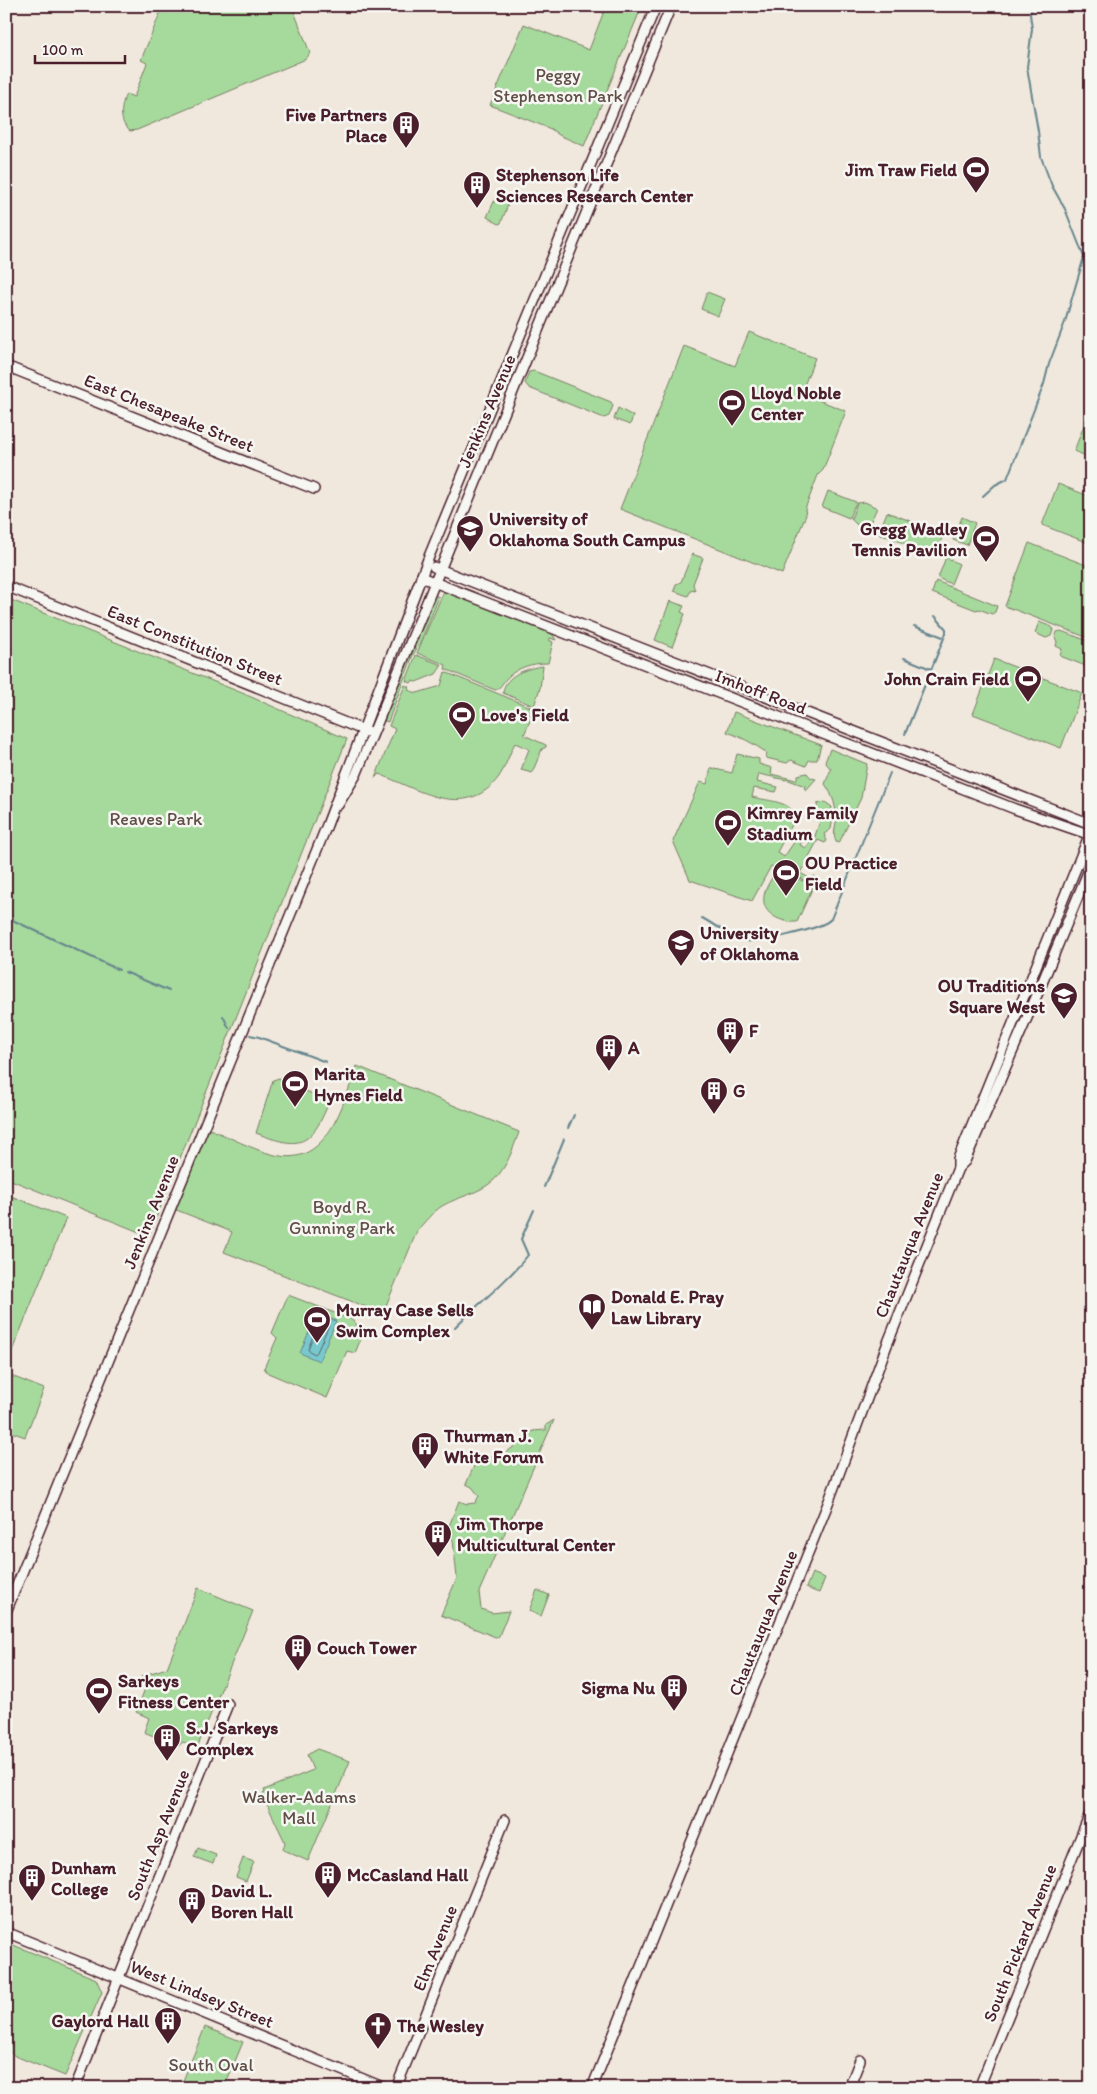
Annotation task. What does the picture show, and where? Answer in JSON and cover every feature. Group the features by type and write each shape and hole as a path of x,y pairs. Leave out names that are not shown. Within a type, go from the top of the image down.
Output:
{"street":[{"name":"Jenkins Avenue","path":"6,1612 327,825 426,564 656,6"},
{"name":"Jenkins Avenue","path":"327,825 356,775 496,429 583,224 671,6"},
{"name":"East Chesapeake Street","path":"11,368 314,489"},
{"path":"483,424 496,429"},
{"path":"464,471 477,477"},
{"name":"Imhoff Road","path":"426,564 1091,824"},
{"name":"Imhoff Road","path":"421,578 1015,809 1090,834"},
{"name":"East Constitution Street","path":"6,586 372,734"},
{"name":"Chautauqua Avenue","path":"592,2088 827,1506 886,1345 958,1168 958,1159 1090,834"},
{"name":"Chautauqua Avenue","path":"958,1168 965,1161 1091,865"},
{"name":"South Asp Avenue","path":"75,2088 228,1704"},
{"name":"South Pickard Avenue","path":"979,2088 1091,1810"},
{"name":"Elm Avenue","path":"396,2088 505,1820"},
{"name":"West Lindsey Street","path":"6,1932 385,2088"},
{"path":"849,2088 860,2060"}],"green space":[{"path":"163,6 292,6 310,53 306,59 137,130 130,131 122,119 123,104 126,94 134,97 147,63 141,60"},
{"name":"Peggy Stephenson Park","path":"606,6 642,6 584,146 559,135 551,129 490,105 524,24 589,50"},
{"path":"497,195 509,199 499,224 487,217"},
{"path":"707,292 725,299 718,316 701,309"},
{"path":"749,332 815,358 801,393 846,411 823,470 818,475 805,509 806,515 782,574 620,509 684,346 735,366"},
{"path":"534,371 611,402 613,406 609,416 604,418 529,388 525,383 529,372"},
{"path":"618,408 633,416 630,425 614,419"},
{"path":"1091,411 1091,458 1074,451"},
{"path":"1058,484 1091,497 1091,544 1042,525"},
{"path":"828,491 856,502 849,518 822,507"},
{"path":"865,502 877,508 867,529 856,524 851,519 857,503"},
{"path":"887,512 942,533 943,535 936,554 934,555 880,534 879,532"},
{"path":"962,517 975,523 967,545 953,540"},
{"path":"1029,543 1091,567 1091,639 1005,606"},
{"path":"692,554 703,558 693,584 695,591 691,590 688,596 674,591 676,584 681,582"},
{"path":"946,557 959,564 951,584 938,578"},
{"path":"936,581 997,606 995,612 992,614 979,609 976,610 932,593"},
{"path":"444,591 551,632 556,640 550,638 549,640 553,642 548,663 531,665 520,669 510,675 495,690 445,669 446,665 417,653"},
{"path":"434,595 439,597 421,641 413,655 388,722 382,720"},
{"name":"Reaves Park","path":"6,598 242,693 347,739 149,1236 6,1178"},
{"path":"670,601 684,606 681,612 685,614 672,647 655,640"},
{"path":"1039,622 1052,627 1051,636 1046,638 1035,633"},
{"path":"1061,631 1091,642 1091,668 1060,656 1062,649 1056,646 1055,637 1057,632"},
{"path":"416,655 442,665 436,674 416,682 412,681 411,683 406,681"},
{"name":"John Crain Field","path":"994,659 1082,693 1061,748 973,714"},
{"path":"543,666 540,688 534,706 503,693 504,687 512,677 524,671"},
{"name":"Love's Field","path":"445,672 533,708 530,715 532,716 524,735 546,745 546,747 542,749 532,773 521,770 529,749 515,743 498,778 485,791 471,798 456,800 440,798 379,774 375,778 395,729 389,726 405,685 409,687 408,690 417,693 441,686"},
{"path":"734,712 821,745 817,760 809,760 806,766 791,760 787,763 766,758 767,753 743,738 727,732"},
{"path":"830,749 867,764 861,798 839,843 836,842 834,832 836,822 835,807 825,784 831,769 825,762"},
{"name":"Kimrey Family Stadium","path":"737,754 759,759 759,764 772,768 771,774 796,780 798,775 807,773 811,778 816,779 806,790 805,786 786,779 759,774 757,782 778,787 776,792 754,788 752,797 781,803 792,810 794,816 793,823 777,852 784,857 797,838 802,841 800,845 806,848 814,839 820,821 818,821 818,818 833,818 831,829 824,834 827,841 825,843 818,840 800,873 811,879 814,876 816,877 812,883 771,866 752,901 690,880 673,841 700,782 707,784 711,768 732,773"},
{"path":"825,802 832,807 833,815 818,815 817,804"},
{"name":"OU Practice Field","path":"776,871 809,883 813,887 797,922 780,919 769,913 766,908 764,896"},
{"name":"Boyd R. Gunning Park","path":"357,1066 519,1132 506,1164 494,1180 482,1189 442,1206 417,1231 385,1308 379,1312 224,1252 232,1232 174,1209 207,1128 275,1155 293,1156 308,1152 321,1142 331,1129 339,1114"},
{"name":"Marita Hynes Field","path":"279,1078 329,1102 316,1128 310,1136 302,1141 294,1143 283,1142 256,1133 273,1080"},
{"path":"6,1194 66,1218 6,1366"},
{"name":"Murray Case Sells Swim Complex","path":"288,1295 353,1320 357,1325 354,1333 362,1336 355,1353 347,1351 327,1398 268,1373 264,1368 277,1338 272,1333"},
{"path":"9,1375 44,1389 25,1437 6,1430 6,1382"},
{"path":"554,1420 479,1592 481,1609 492,1613 509,1611 498,1638 441,1615 457,1578 453,1540 447,1531 459,1501 467,1504 475,1503 479,1496 472,1487 466,1484 474,1466 466,1456 501,1457 533,1431 546,1430 546,1425"},
{"path":"812,1573 825,1578 819,1593 806,1588"},
{"path":"198,1588 253,1611 197,1748 183,1742 178,1746 162,1739 160,1744 154,1742 156,1737 144,1732 149,1718 136,1712 146,1686 141,1676 167,1668"},
{"path":"537,1590 549,1595 541,1616 529,1611"},
{"name":"Walker-Adams Mall","path":"317,1749 350,1761 308,1861 283,1850 285,1842 262,1794 265,1793 264,1790 313,1770 307,1755"},
{"path":"198,1848 216,1855 213,1864 194,1857"},
{"path":"243,1858 254,1862 246,1881 236,1877"},
{"path":"6,1942 96,1979 102,1992 65,2076 15,2056 8,2051 10,2045 6,2043"},
{"name":"South Oval","path":"205,2027 243,2042 224,2088 180,2088"}],"water":[{"path":"317,1313 336,1321 319,1361 300,1353"}],"waterway":[{"path":"983,496 995,485 1007,479 1044,384 1084,257 1065,209 1052,186 1041,157 1027,67 1032,29 1030,14 1032,6"},
{"path":"905,734 946,633 946,629 935,616"},
{"path":"914,626 943,637"},
{"path":"904,658 931,669"},
{"path":"702,918 743,940 749,941 773,938 802,931 831,919 890,773"},
{"path":"6,917 119,970"},
{"path":"125,972 169,991"},
{"path":"223,1016 229,1028"},
{"path":"250,1035 326,1062"},
{"path":"568,1128 574,1115"},
{"path":"544,1187 564,1139"},
{"path":"455,1327 502,1283 528,1255 521,1239 534,1210"}],"place":[{"name":"Five Partners Place","path":"406,149"},
{"name":"Jim Traw Field","path":"976,194"},
{"name":"Stephenson Life Sciences Research Center","path":"477,209"},
{"name":"Lloyd Noble Center","path":"732,427"},
{"name":"University of Oklahoma South Campus","path":"470,553"},
{"name":"Gregg Wadley Tennis Pavilion","path":"986,563"},
{"name":"John Crain Field","path":"1028,703"},
{"name":"Love's Field","path":"462,739"},
{"name":"Kimrey Family Stadium","path":"728,847"},
{"name":"OU Practice Field","path":"786,897"},
{"name":"University of Oklahoma","path":"681,967"},
{"name":"OU Traditions Square West","path":"1064,1020"},
{"name":"F","path":"730,1055"},
{"name":"A","path":"609,1072"},
{"name":"Marita Hynes Field","path":"295,1108"},
{"name":"G","path":"714,1115"},
{"name":"Donald E. Pray Law Library","path":"592,1331"},
{"name":"Murray Case Sells Swim Complex","path":"317,1344"},
{"name":"Thurman J. White Forum","path":"425,1470"},
{"name":"Jim Thorpe Multicultural Center","path":"438,1558"},
{"name":"Couch Tower","path":"298,1672"},
{"name":"Sigma Nu","path":"674,1712"},
{"name":"Sarkeys Fitness Center","path":"99,1715"},
{"name":"S.J. Sarkeys Complex","path":"167,1762"},
{"name":"McCasland Hall","path":"328,1899"},
{"name":"Dunham College","path":"32,1902"},
{"name":"David L. Boren Hall","path":"192,1925"},
{"name":"Gaylord Hall","path":"168,2045"},
{"name":"The Wesley","path":"378,2050"}]}
